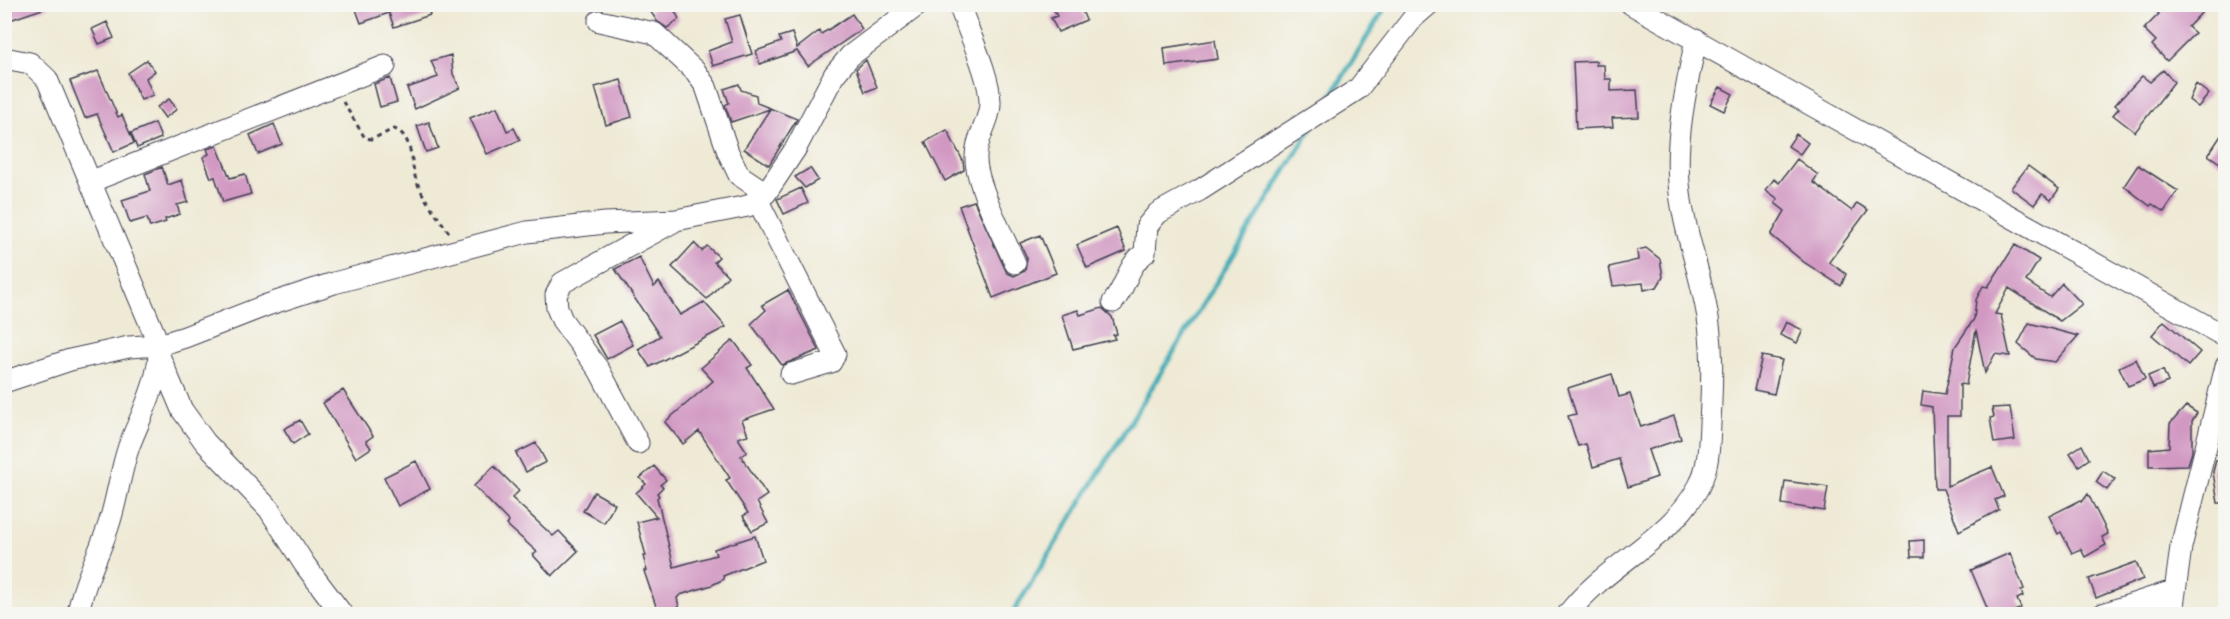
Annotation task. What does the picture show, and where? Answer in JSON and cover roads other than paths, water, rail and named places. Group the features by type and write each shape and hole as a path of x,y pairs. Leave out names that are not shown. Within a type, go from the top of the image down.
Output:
{"street":[{"path":"4,382 80,358 129,347 159,352 334,283 527,232 676,220 748,206 762,197 796,148 834,75 850,56 919,4"},
{"path":"959,4 987,85 990,102 975,159 979,176 1015,263"},
{"path":"1113,302 1122,292 1135,260 1145,253 1147,226 1158,213 1200,190 1358,89 1414,17 1429,4"},
{"path":"1631,4 2226,337"},
{"path":"599,21 654,33 696,72 706,87 728,152 739,175 762,197 835,354 831,362 791,374"},
{"path":"1568,615 1580,597 1601,578 1678,517 1700,484 1707,465 1711,406 1710,327 1683,212 1679,182 1685,102 1696,39"},
{"path":"4,58 30,63 47,79 72,144 92,181 182,410 205,442 269,509 305,565 342,615"},
{"path":"92,181 385,66"},
{"path":"638,443 599,370 562,320 557,308 556,295 562,283 676,220"},
{"path":"78,615 88,574 109,524 126,455 159,352"},
{"path":"2172,615 2173,591 2181,547 2226,366"},
{"path":"2103,615 2173,591"}],"waterway":[{"path":"1330,98 1387,4"},
{"path":"1012,614 1311,129"}]}
